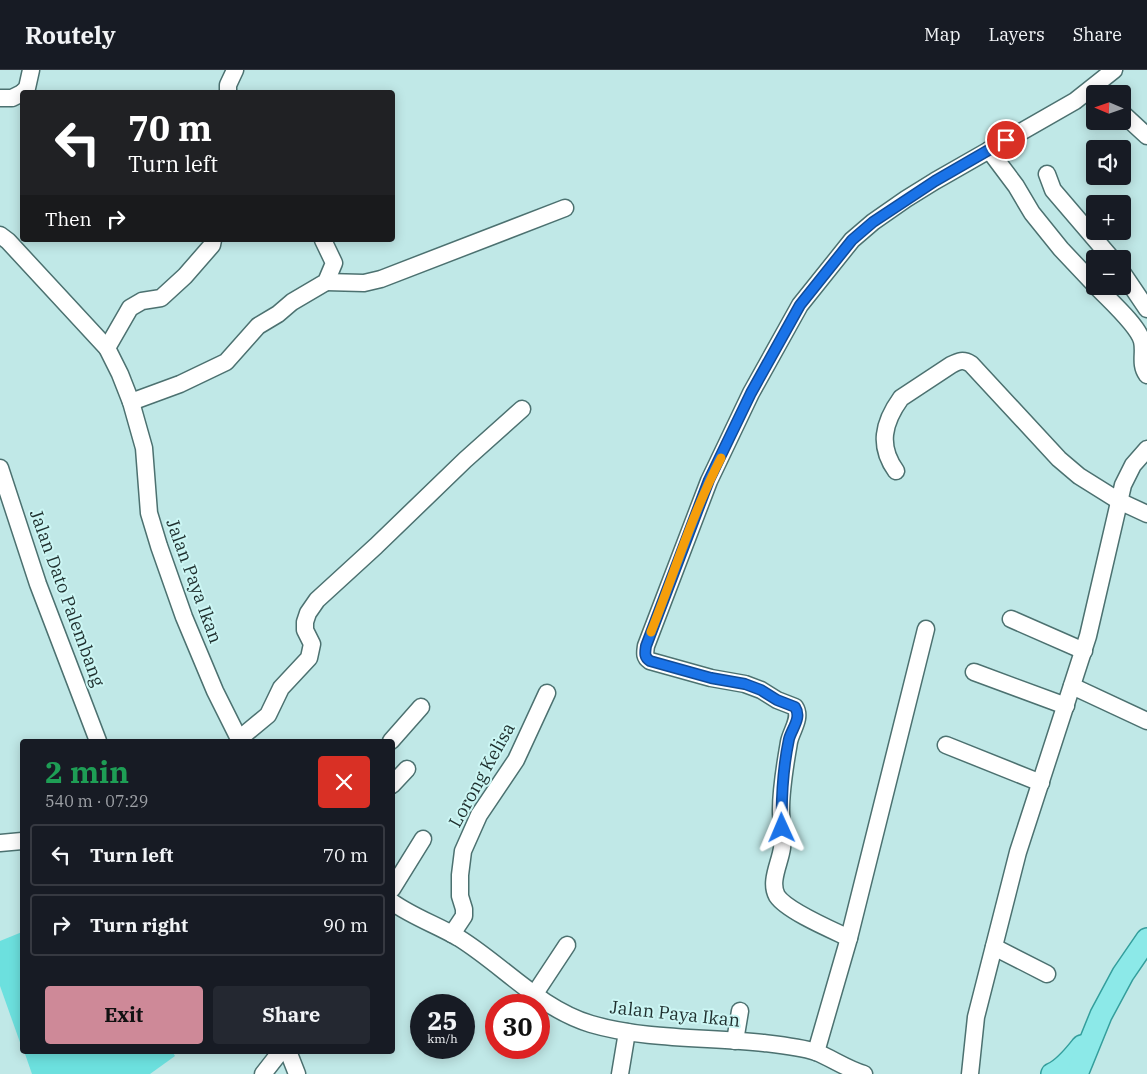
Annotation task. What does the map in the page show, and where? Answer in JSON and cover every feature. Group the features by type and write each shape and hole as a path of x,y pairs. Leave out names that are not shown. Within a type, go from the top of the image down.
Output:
{"main road":[{"path":"1076,1074 1094,1032 1123,974 1147,939"},
{"path":"1091,1074 1123,974"},
{"path":"1052,1074 1057,1072 1073,1057 1094,1032"}],"street":[{"path":"25,90 31,70"},
{"path":"228,90 228,85 235,70"},
{"path":"1102,85 1114,70"},
{"path":"0,98 12,98 20,94"},
{"path":"849,938 782,902 774,886 782,847 781,809 783,774 790,737 798,715 795,707 745,684 711,678 650,661 644,653 709,480 751,393 800,305 852,240 873,222 935,181 1086,96"},
{"path":"1131,121 1147,136"},
{"path":"989,150 1016,186 1032,213 1086,275"},
{"path":"1046,174 1053,190 1104,250"},
{"path":"131,402 180,384 226,362 258,326 278,314 292,302 326,282 364,283 381,279 565,208"},
{"name":"Jalan Paya Ikan","path":"0,235 107,348 120,374 131,402 144,448 149,513 159,546 184,617 215,691 239,739"},
{"path":"107,348 130,308 142,300 161,298 185,276 213,242"},
{"path":"325,242 334,263 326,282"},
{"path":"1131,285 1147,309"},
{"path":"1105,295 1136,328 1142,339 1144,350 1142,363 1147,375"},
{"path":"896,471 889,462 884,439 886,428 895,406 901,398 959,361 965,360 971,364 1058,459 1079,476 1119,501 1147,514"},
{"path":"240,739 268,715 280,688 310,658 312,644 305,630 305,622 308,613 317,600 376,546 464,460 522,409"},
{"path":"970,1074 976,1017 1018,852 1084,651 1123,485 1133,465 1147,449"},
{"name":"Jalan Dato Palembang","path":"0,468 38,584 97,739"},
{"path":"1011,619 1084,651"},
{"path":"816,1052 849,938 926,629"},
{"path":"974,672 1066,706"},
{"path":"1072,686 1147,721"},
{"name":"Lorong Kelisa","path":"452,934 464,916 460,896 463,851 479,815 516,760 548,693"},
{"path":"393,739 421,707"},
{"path":"946,745 1041,782"},
{"path":"395,783 407,769"},
{"path":"395,884 423,839"},
{"name":"Jalan Paya Ikan","path":"396,909 452,934 479,952 533,994"},
{"path":"535,994 567,945"},
{"path":"994,947 1047,974"},
{"name":"Jalan Paya Ikan","path":"550,1004 568,1015 590,1024 627,1032 765,1043 816,1052 864,1074"},
{"path":"735,1041 740,1010"},
{"path":"620,1074 627,1032"},
{"path":"263,1074 279,1054"},
{"path":"289,1054 297,1074"}],"shaded area":[{"path":"20,933 20,1042 0,986 0,941"},
{"path":"25,1054 174,1054 175,1056 150,1074 32,1074"}],"slow traffic":[{"path":"651,632 673,577 688,532 709,480 721,458"}],"route":[{"path":"782,828 783,774 790,737 797,720 798,711 795,707 745,684 711,678 650,661 644,653 646,646 709,480 751,393 800,305 852,240 873,222 935,181 1006,140"}]}
